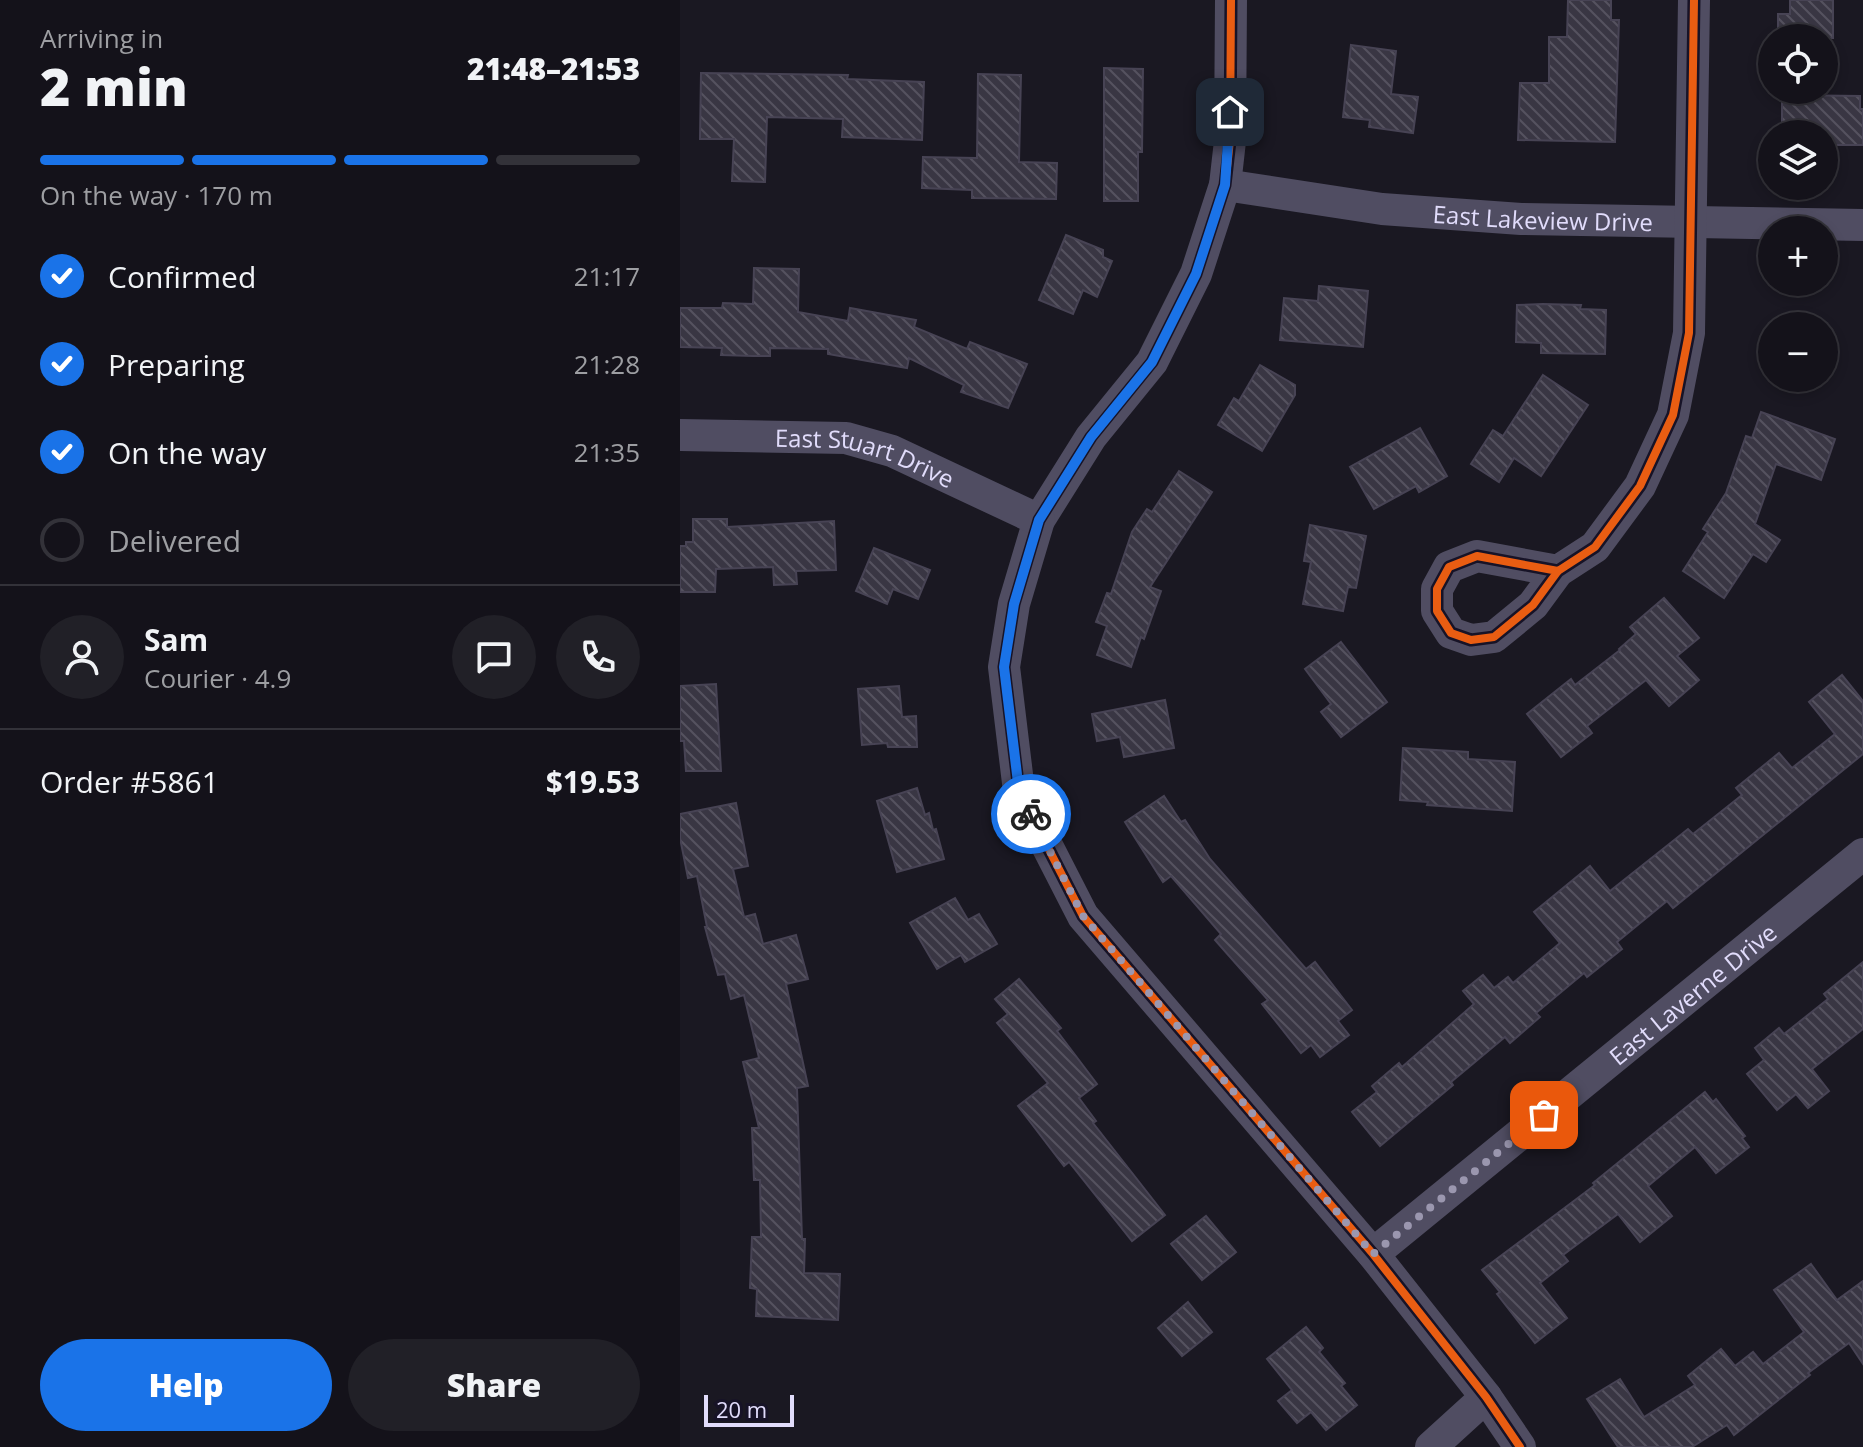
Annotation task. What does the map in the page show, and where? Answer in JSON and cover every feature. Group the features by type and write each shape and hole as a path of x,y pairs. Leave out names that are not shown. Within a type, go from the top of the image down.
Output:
{"street":[{"path":"1231,0 1230,141 1225,185 1196,274 1152,362 1091,437 1039,520 1014,604 1004,667 1019,791 1083,916 1373,1254 1486,1397 1520,1447"},
{"path":"1558,571 1595,547 1640,486 1673,415 1689,333 1694,0"},
{"name":"East Lakeview Drive","path":"1225,185 1382,209 1521,219 1863,225"},
{"name":"East Stuart Drive","path":"680,435 846,438 892,451 1039,520"},
{"name":"East Laverne Drive","path":"1373,1254 1863,854"},
{"path":"1431,1447 1486,1397"}],"building":[{"path":"1568,0 1611,0 1611,20 1619,20 1615,142 1518,140 1520,83 1549,83 1549,37 1567,37"},
{"path":"1790,0 1833,0 1833,24 1778,24 1778,14 1790,14"},
{"path":"1351,45 1396,51 1391,94 1418,97 1413,133 1369,127 1370,120 1343,117"},
{"path":"1104,68 1143,69 1138,201 1104,201"},
{"path":"701,73 848,75 847,79 924,82 922,140 842,137 843,119 767,117 765,182 732,181 734,139 700,139"},
{"path":"978,74 1021,75 1019,162 1057,163 1056,199 972,198 972,190 922,188 923,157 977,158"},
{"path":"1838,96 1860,96 1863,145 1838,145 1838,120 1782,120 1782,104 1838,104"},
{"path":"1066,235 1103,250 1103,257 1112,261 1097,297 1083,290 1073,314 1039,300"},
{"path":"754,268 799,269 798,312 848,321 850,308 916,320 914,327 967,349 970,342 1027,364 1008,408 961,392 964,385 909,358 907,368 828,354 828,349 770,348 770,356 753,356 721,355 722,348 680,347 680,308 722,308 723,303 753,304"},
{"path":"1319,286 1368,291 1363,347 1280,340 1284,298 1318,301"},
{"path":"1517,305 1581,305 1580,309 1606,310 1605,354 1541,353 1541,343 1516,342"},
{"path":"1260,365 1295,385 1295,395 1262,451 1218,425 1234,398 1239,401"},
{"path":"1543,375 1588,405 1541,476 1514,458 1499,482 1471,464 1493,430 1503,436"},
{"path":"1761,412 1835,439 1821,480 1776,464 1755,524 1780,540 1766,562 1753,554 1724,598 1683,571 1708,532 1703,529 1726,493 1746,436 1752,438"},
{"path":"1420,428 1447,476 1419,492 1416,486 1374,509 1350,467"},
{"path":"1179,471 1212,492 1150,587 1161,591 1131,667 1097,655 1107,626 1096,622 1107,593 1111,594 1132,532 1147,509 1152,512"},
{"path":"693,519 727,519 727,527 834,521 836,570 796,571 797,584 774,585 773,567 716,569 715,592 680,592 680,546 693,542"},
{"path":"1310,525 1366,536 1356,588 1348,587 1343,611 1303,604 1311,562 1304,561"},
{"path":"874,548 930,570 918,599 893,589 887,604 856,591"},
{"path":"1664,598 1699,638 1677,656 1699,680 1669,706 1646,680 1587,726 1592,733 1561,757 1527,714 1571,679 1575,685 1620,650 1636,634 1630,627"},
{"path":"1341,642 1387,702 1341,737 1321,712 1331,704 1305,669"},
{"path":"1842,675 1863,701 1863,754 1673,908 1667,901 1617,942 1622,949 1587,977 1584,973 1536,1013 1540,1017 1510,1043 1505,1037 1380,1146 1352,1112 1377,1092 1372,1086 1399,1063 1402,1067 1474,1004 1463,991 1483,975 1494,988 1508,977 1513,983 1560,943 1534,912 1590,866 1610,891 1688,829 1693,834 1742,795 1736,788 1779,753 1792,768 1835,734 1809,702"},
{"path":"716,684 721,771 686,771 684,741 680,741 680,686"},
{"path":"899,686 902,717 916,716 917,747 888,747 887,743 862,745 858,689"},
{"path":"1165,700 1174,748 1124,757 1120,737 1097,741 1092,714"},
{"path":"1403,748 1468,752 1468,759 1515,762 1512,811 1400,800"},
{"path":"917,788 925,815 929,813 933,830 936,829 944,859 897,872 877,801"},
{"path":"1164,796 1181,822 1185,820 1210,859 1306,969 1315,962 1352,1010 1338,1021 1349,1035 1320,1057 1311,1045 1301,1053 1262,1004 1268,1000 1215,940 1221,934 1171,876 1163,882 1125,822"},
{"path":"736,803 748,866 733,869 744,917 755,914 763,944 796,935 808,979 786,984 808,1086 797,1088 804,1273 840,1274 838,1320 756,1316 757,1289 750,1288 752,1237 761,1237 760,1180 754,1180 752,1128 759,1128 743,1062 759,1058 744,995 731,999 725,974 718,975 705,927 697,876 688,878 680,838 680,814"},
{"path":"955,898 968,920 979,914 997,944 965,962 961,955 937,969 910,923"},
{"path":"1863,962 1863,1029 1812,1069 1829,1091 1808,1108 1796,1094 1777,1110 1747,1074 1764,1060 1755,1048 1779,1028 1784,1034 1828,999 1824,994"},
{"path":"1019,979 1061,1028 1057,1031 1097,1084 1079,1098 1096,1121 1093,1123 1165,1215 1132,1241 1069,1162 1064,1166 1018,1106 1048,1083 997,1023 1008,1014 995,999"},
{"path":"1705,1092 1713,1102 1716,1099 1745,1136 1742,1138 1749,1147 1716,1173 1695,1147 1648,1186 1672,1216 1640,1242 1618,1214 1563,1255 1568,1261 1540,1283 1567,1318 1535,1343 1482,1270 1595,1185 1593,1183"},
{"path":"1206,1216 1236,1252 1202,1280 1171,1244"},
{"path":"1811,1264 1837,1300 1863,1281 1863,1364 1849,1343 1734,1435 1727,1425 1692,1447 1618,1447 1587,1399 1620,1379 1644,1417 1695,1385 1688,1376 1721,1349 1735,1366 1753,1352 1763,1364 1804,1332 1774,1290"},
{"path":"1188,1302 1212,1332 1182,1356 1158,1328"},
{"path":"1306,1327 1323,1348 1319,1352 1345,1383 1341,1386 1357,1405 1326,1430 1311,1412 1297,1423 1278,1401 1292,1390 1267,1359"}],"cycle path":[{"path":"1231,0 1230,141 1225,185 1196,274 1152,362 1091,437 1039,520 1014,604 1004,667 1019,791 1083,916 1373,1254 1486,1397 1520,1447"},
{"path":"1558,571 1477,556 1449,567 1437,589 1437,611 1451,633 1471,640 1494,637 1533,605 1558,571 1595,547 1640,486 1673,415 1689,333 1694,0"}],"way so far":[{"path":"1031,814 1083,916 1373,1254 1544,1115"}],"route":[{"path":"1031,814 1019,791 1004,667 1014,604 1039,520 1091,437 1152,362 1196,274 1225,185 1230,112"}]}
